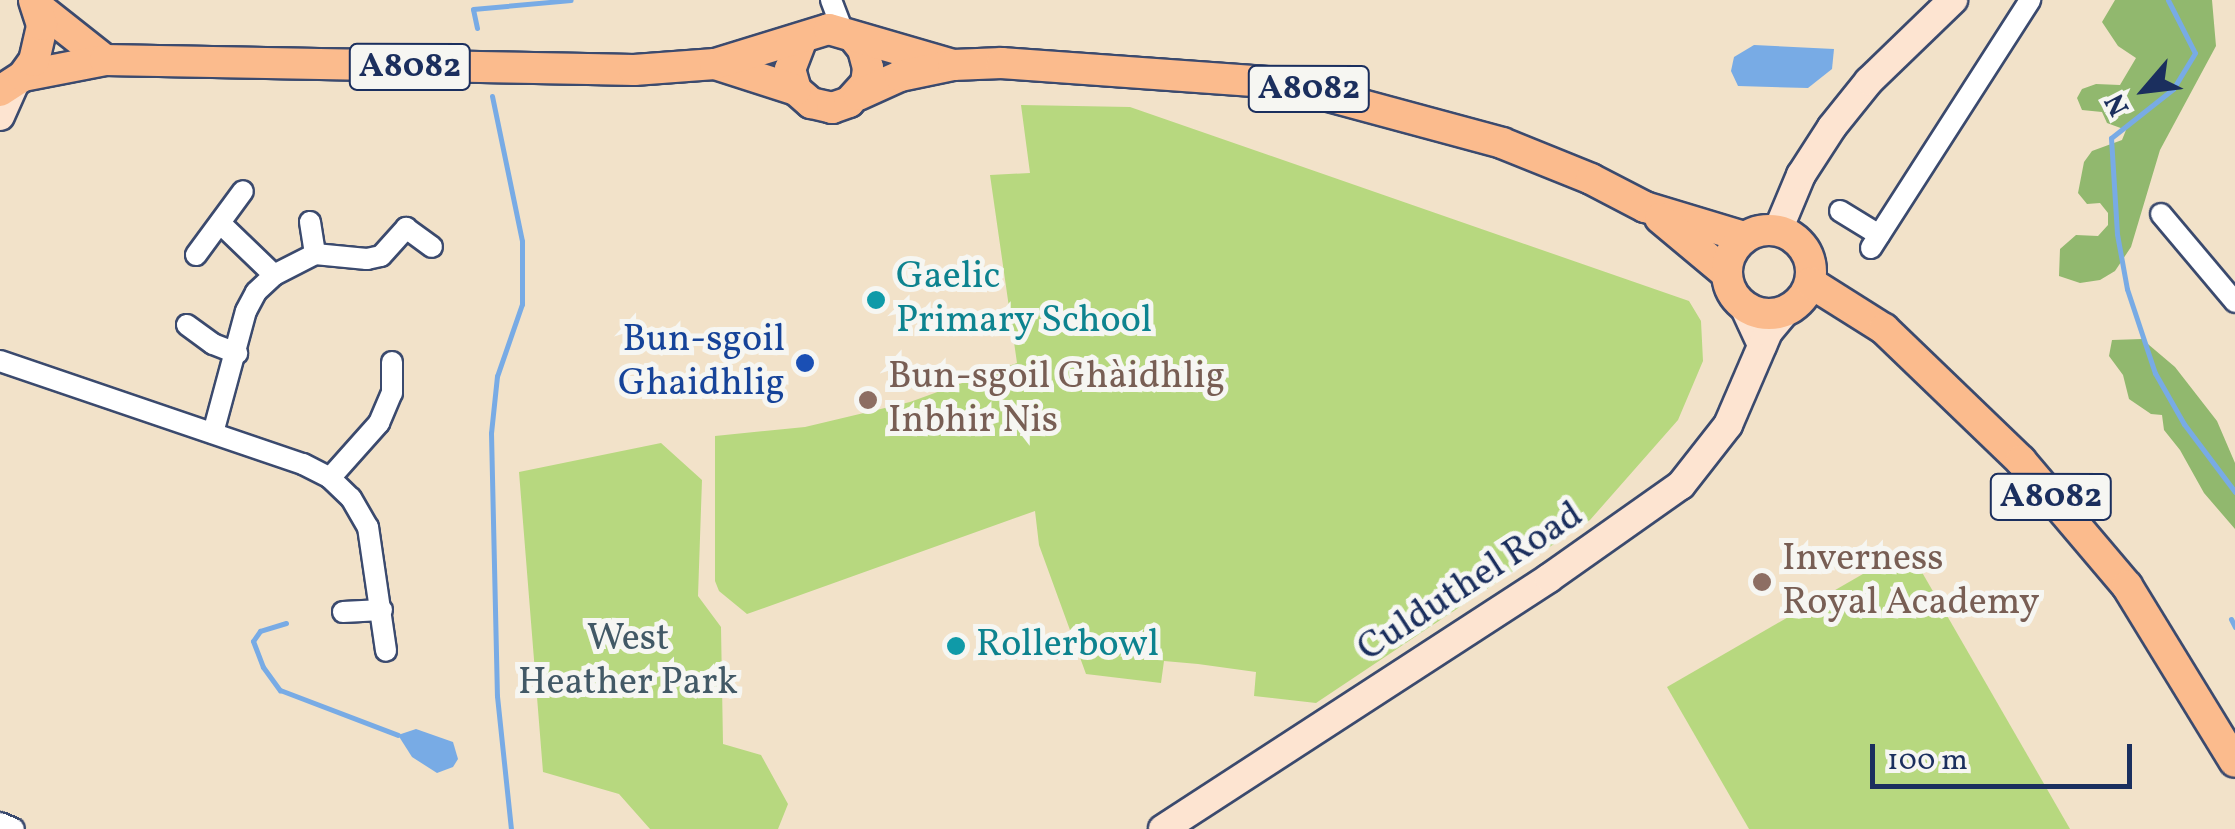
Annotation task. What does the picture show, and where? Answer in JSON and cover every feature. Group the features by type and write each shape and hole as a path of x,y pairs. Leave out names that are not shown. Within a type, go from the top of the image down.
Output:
{"main road":[{"path":"1744,306 1766,315 1784,312 1802,301 1811,282 1807,251 1792,235 1778,230 1801,175 1868,80 1953,0"},
{"path":"36,3 105,60"},
{"path":"0,116 12,84 40,44 36,3"},
{"name":"A8082","path":"12,84 105,60 634,70 715,64 828,36 953,64 1208,74 1280,83 1502,142 1591,178 1646,207 1744,237 1778,230"},
{"path":"796,90 790,68 828,36 863,49 868,68 858,94"},
{"name":"A8082","path":"715,64 796,90 810,103 832,108 900,76 953,64"},
{"name":"A8082","path":"1646,207 1727,274 1733,294 1744,306"},
{"path":"1727,274 1730,255 1744,237"},
{"name":"A8082","path":"1811,282 1884,329 2021,461 2127,586 2235,762"},
{"path":"1744,306 1762,345"},
{"name":"Culduthel Road","path":"1163,829 1656,505 1714,448 1742,397 1762,345 1784,312"}],"street":[{"path":"824,0 828,36"},
{"path":"828,36 832,0"},
{"path":"1840,210 1875,242 2030,0"},
{"path":"196,255 243,191"},
{"path":"2162,214 2235,302"},
{"path":"310,222 315,254"},
{"path":"220,223 274,275"},
{"path":"212,433 246,311 256,292 274,275 315,254 367,259 381,256 406,228 432,247"},
{"path":"188,325 213,344 237,354"},
{"path":"0,362 303,464 330,478 350,498 368,527 386,651"},
{"path":"330,478 379,423 392,393 392,362"},
{"path":"343,612 382,610"},
{"path":"0,823 14,829"}],"green space":[{"path":"2115,0 2212,0 2216,46 2160,150 2131,247 2115,271 2100,280 2080,283 2059,276 2060,249 2076,235 2098,236 2108,225 2108,213 2100,203 2087,204 2078,193 2084,162 2092,151 2122,140 2126,130 2107,123 2102,112 2082,110 2077,98 2082,89 2096,84 2120,85 2136,58 2118,46 2102,22"},
{"path":"1021,105 1130,107 1689,301 1701,321 1703,361 1678,420 1590,520 1316,703 1254,696 1256,672 1198,664 1164,661 1161,683 1086,674 1039,545 1035,511 747,614 719,591 715,581 715,436 805,427 910,402 1017,363 990,175 1030,173"},
{"path":"2142,339 2175,367 2217,421 2235,463 2235,529 2204,493 2164,430 2162,415 2151,414 2129,399 2123,375 2109,356 2112,340"},
{"name":"West Heather Park","path":"661,443 702,480 698,596 721,627 723,744 761,755 788,804 778,829 650,829 619,794 543,772 519,472"},
{"path":"1908,548 2070,829 1749,829 1667,687"}],"water":[{"path":"1754,45 1834,49 1832,69 1808,88 1738,86 1731,71 1734,57"},
{"path":"416,729 453,742 458,759 453,767 437,773 412,757 398,735"}],"waterway":[{"path":"477,28 473,9 571,0"},
{"path":"2168,0 2195,53 2173,89 2111,138 2117,234 2127,289 2155,373 2184,424 2235,492"},
{"path":"492,96 522,241 522,304 497,376 491,433 497,696 511,829"},
{"path":"2231,619 2235,627"},
{"path":"286,623 260,631 253,641 263,667 280,690 398,735"}],"place":[{"name":"Gaelic Primary School","path":"876,300"},
{"name":"Bun-sgoil Ghaidhlig","path":"805,363"},
{"name":"Bun-sgoil Ghàidhlig Inbhir Nis","path":"868,400"},
{"name":"Inverness Royal Academy","path":"1762,582"},
{"name":"Rollerbowl","path":"956,646"}]}
